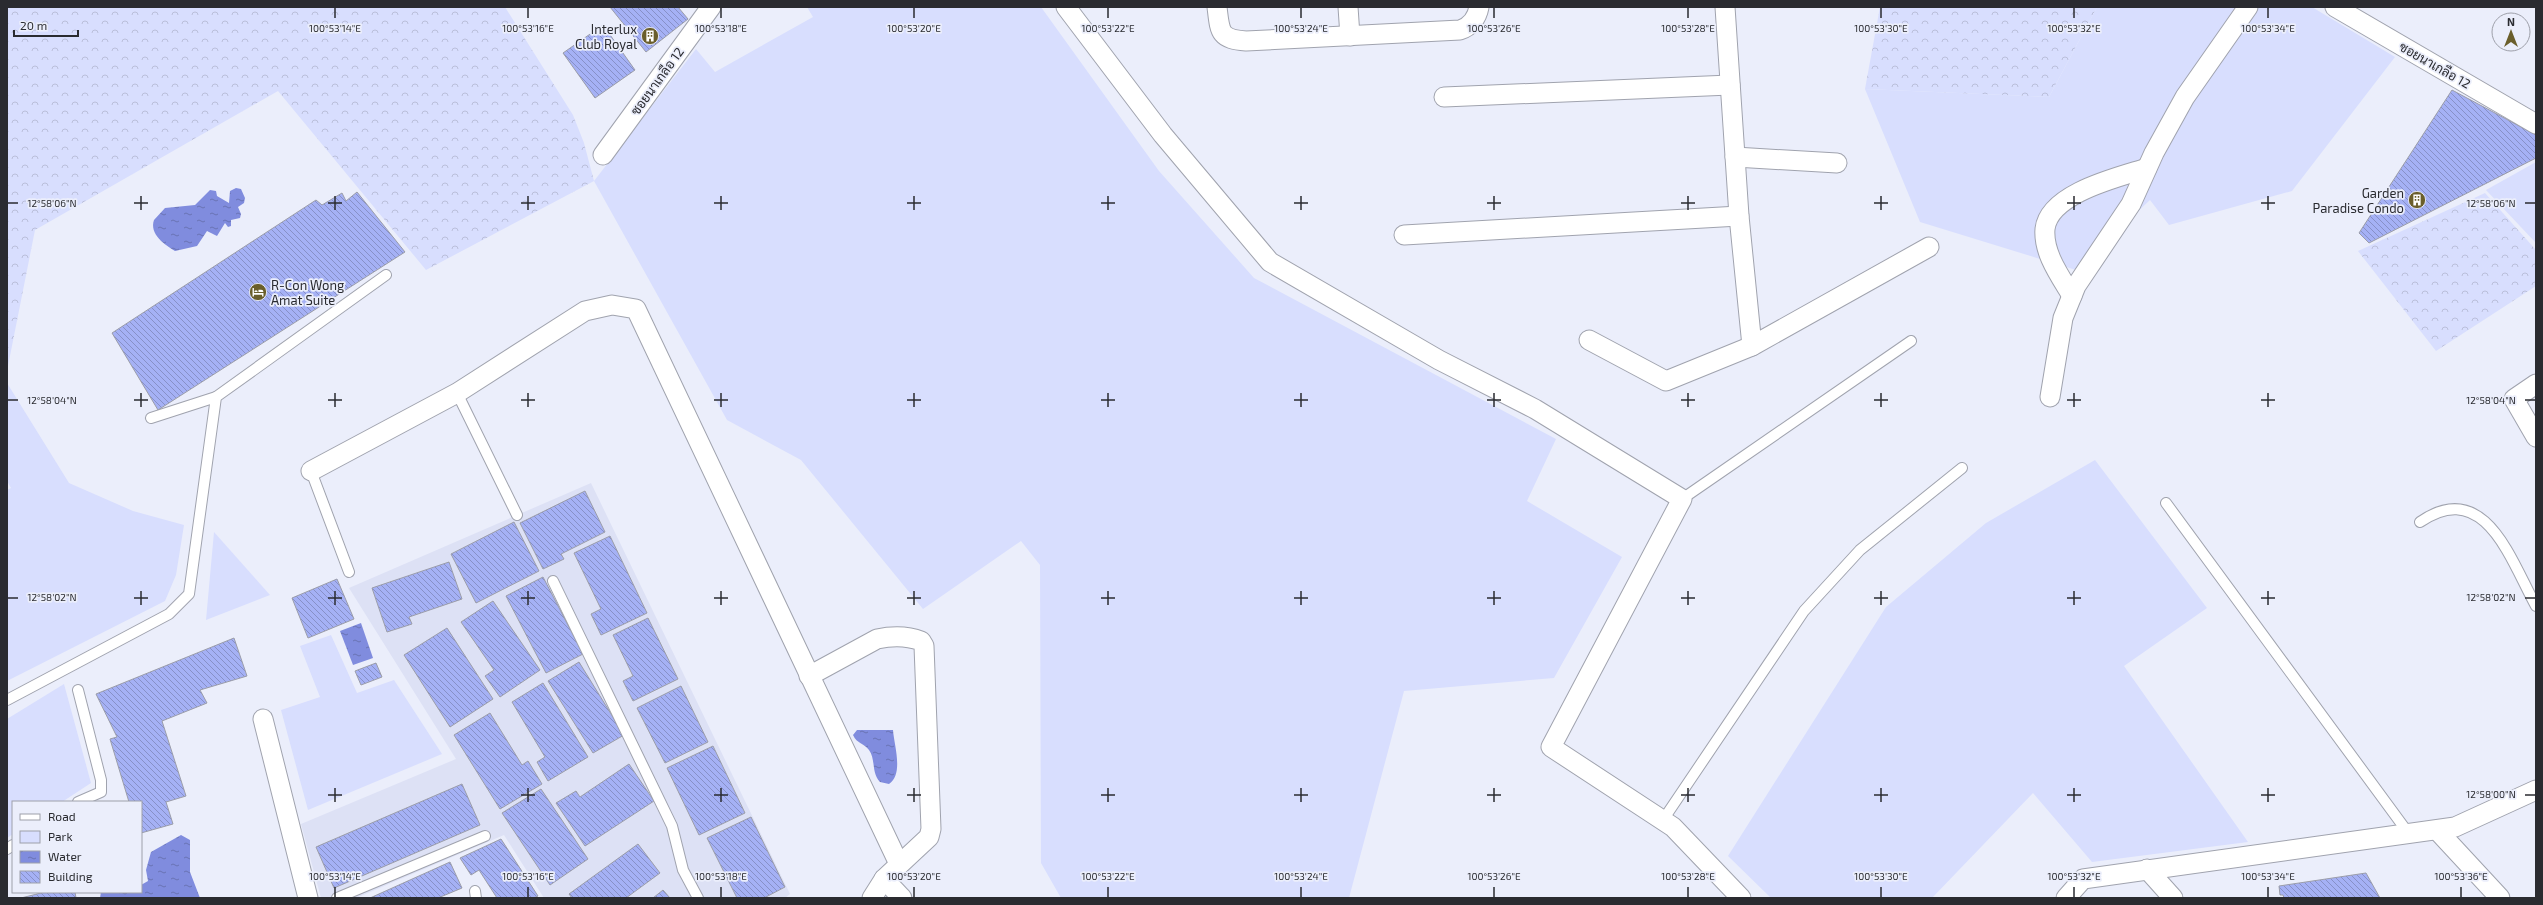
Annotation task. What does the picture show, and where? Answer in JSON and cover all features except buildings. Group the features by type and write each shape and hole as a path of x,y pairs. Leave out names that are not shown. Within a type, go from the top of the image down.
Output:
{"street":[{"name":"ซอยนาเกลือ 12","path":"603,155 711,7"},
{"path":"1066,7 1163,135 1270,262 1439,360 1535,409 1682,499 1551,747 1673,827 1741,898"},
{"path":"1217,7 1220,30 1223,35 1230,40 1246,41 1460,30 1466,28 1473,21 1479,7"},
{"path":"1348,7 1350,36"},
{"path":"1725,7 1739,216 1752,346"},
{"path":"2050,397 2059,336 2072,296 2088,265 2131,204 2147,168 2185,97 2248,7"},
{"name":"ซอยนาเกลือ 12","path":"2335,7 2536,124"},
{"path":"1444,97 1730,85"},
{"path":"1735,157 1837,163"},
{"path":"2072,296 2054,267 2047,246 2045,230 2047,219 2069,197 2101,182 2147,168"},
{"path":"1404,235 1739,216"},
{"path":"1589,340 1666,381 1752,346 1929,247"},
{"path":"312,471 457,392 585,311 612,305 636,309 898,864"},
{"path":"2536,384 2514,399 2536,437"},
{"path":"809,676 877,639 888,637 916,639 922,641 924,646 931,829 929,837 898,864 884,879 872,898"},
{"path":"264,719 308,898"},
{"path":"2066,898 2083,879 2455,827 2536,790"},
{"path":"2437,830 2500,898"},
{"path":"2147,869 2173,898"},
{"path":"884,879 902,898"}],"lane":[{"path":"151,418 216,397 386,275"},
{"path":"1682,499 1911,342"},
{"path":"457,392 518,515"},
{"path":"7,700 169,614 189,594 216,397"},
{"path":"1663,820 1804,611 1860,550 1962,468"},
{"path":"312,471 349,572"},
{"path":"2166,502 2409,834"},
{"path":"2420,522 2432,514 2451,509 2473,513 2482,517 2498,538 2536,606"},
{"path":"553,581 672,826 683,870 698,898"},
{"path":"78,690 101,780 101,792 80,801"},
{"path":"337,898 485,836"}],"shaded area":[{"path":"591,483 790,894 785,898 544,898 504,835 356,898 321,898 301,824 456,759 349,588"}],"green space":[{"path":"7,7 505,7 573,115 584,143 594,181 426,270 278,91 35,230 7,371"},
{"path":"807,7 1041,7 1159,171 1254,278 1556,439 1527,501 1622,557 1554,678 1404,691 1349,898 1061,898 1041,863 1040,565 1021,541 923,609 801,460 727,420 594,181 696,49 715,72 813,17"},
{"path":"1880,7 2097,7 2049,97 1865,89"},
{"path":"2097,7 2312,7 2395,57 2292,191 2169,225 2150,200 2076,270 1920,222 1865,89 2049,97"},
{"path":"2536,162 2536,243 2486,190"},
{"path":"2485,193 2536,250 2536,286 2436,351 2358,251"},
{"path":"7,383 69,483 133,511 184,525 176,575 165,601 7,681 7,490 11,488 7,481"},
{"path":"2095,460 2207,608 2124,666 2248,842 2092,862 2033,793 1932,898 1771,898 1728,856 1886,607 1986,523"},
{"path":"214,532 270,595 206,620"},
{"path":"331,635 357,693 394,680 442,754 308,810 281,710 320,697 300,646"},
{"path":"64,684 91,783 64,801 12,801 12,835 7,838 7,719"}],"water":[{"path":"236,188 241,189 245,198 244,203 238,207 241,214 240,218 231,220 231,226 228,227 225,223 217,236 207,231 197,246 175,251 167,246 156,234 153,225 154,220 165,208 195,205 210,190 216,191 217,196 229,203 230,191"},
{"path":"361,623 373,658 353,665 340,631"},
{"path":"857,730 893,730 897,766 894,779 889,784 880,782 877,778 869,750 856,740 853,735"},
{"path":"181,835 190,840 190,872 200,898 100,898 101,893 142,893 142,884 148,881 146,870 151,852"}],"place":[{"name":"Interlux Club Royal","path":"650,36"},
{"name":"Garden Paradise Condo","path":"2417,200"},
{"name":"R-Con Wong Amat Suite","path":"258,292"}]}
